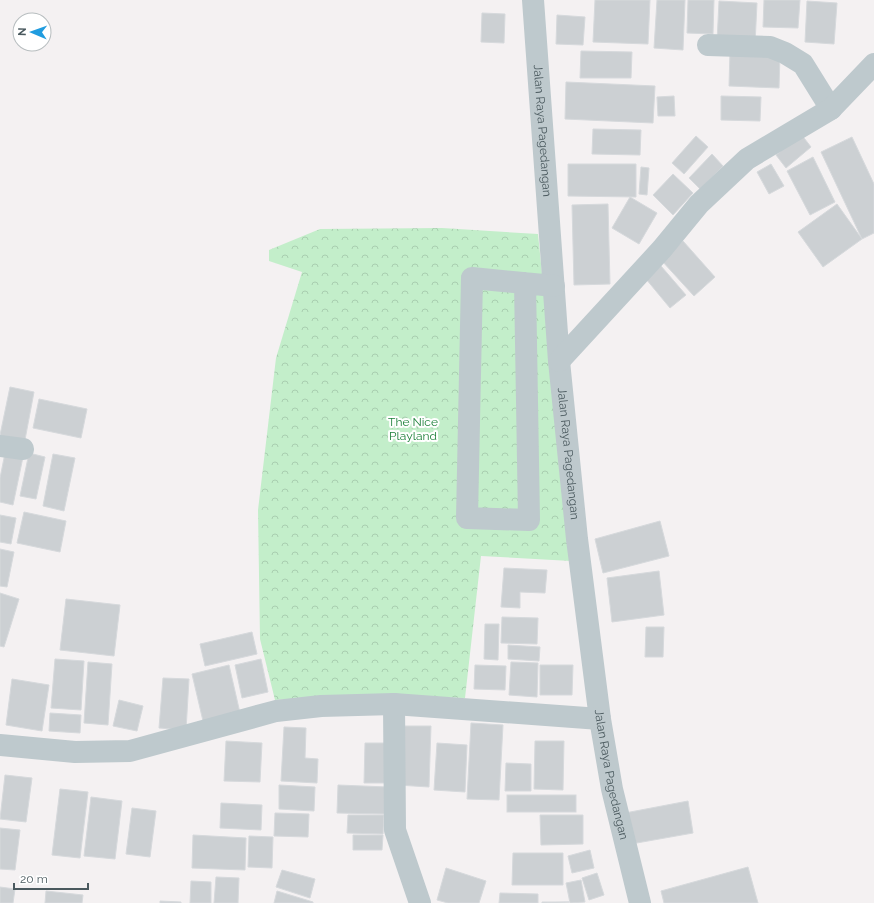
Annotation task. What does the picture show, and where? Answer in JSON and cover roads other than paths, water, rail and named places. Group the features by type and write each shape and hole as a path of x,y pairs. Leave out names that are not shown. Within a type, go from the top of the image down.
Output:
{"street":[{"name":"Jalan Raya Pagedangan","path":"534,0 559,361 577,539 600,719 612,789 640,903"},
{"path":"708,45 770,47 785,53 803,64 830,108"},
{"path":"559,361 662,248 699,204 747,159 830,108 874,64"},
{"path":"526,283 530,520 467,518 472,278 526,283 554,286"},
{"path":"0,446 23,449"},
{"path":"0,745 75,752 130,751 276,711 321,706 394,704 600,719"},
{"path":"394,704 395,830 420,903"}],"park label":[{"name":"The Nice Playland","path":"413,429"}]}
